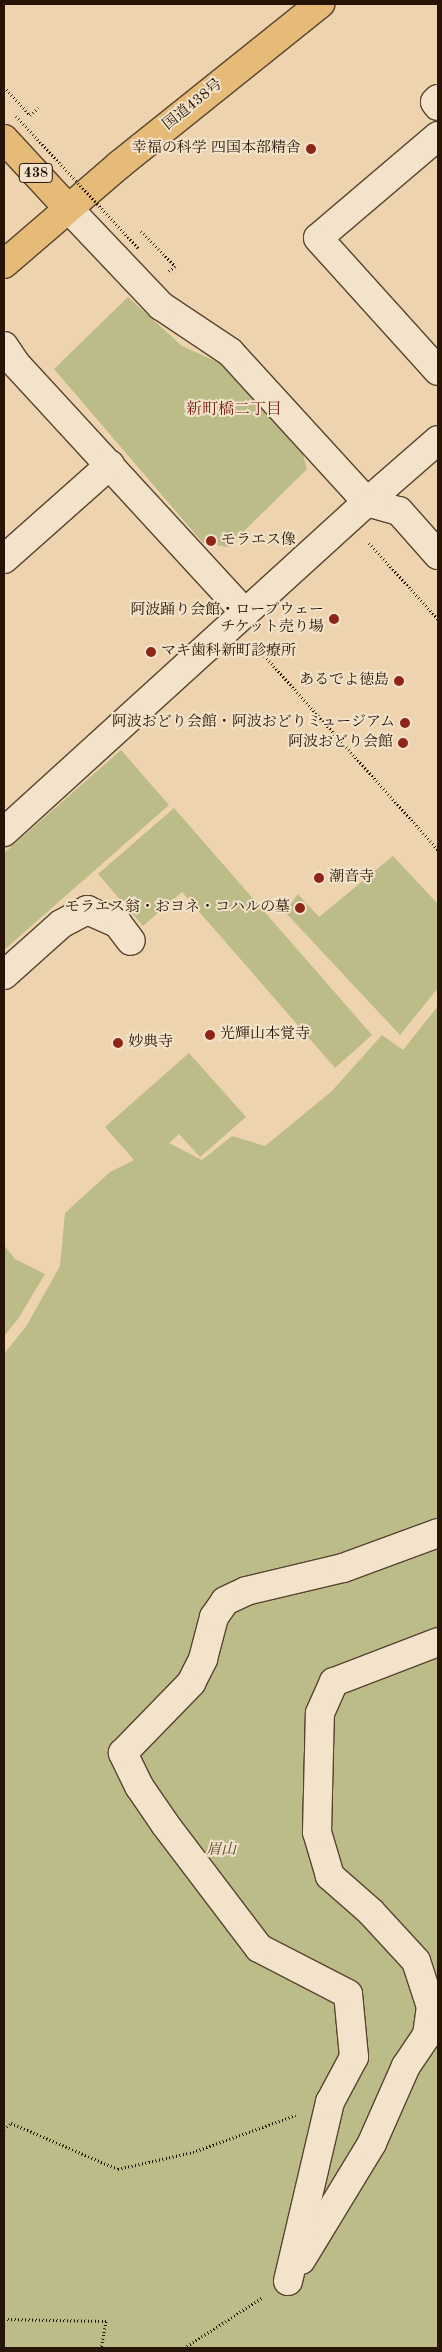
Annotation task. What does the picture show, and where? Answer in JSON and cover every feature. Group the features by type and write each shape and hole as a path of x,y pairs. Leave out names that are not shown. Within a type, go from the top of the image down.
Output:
{"highway":[{"name":"国道438号","path":"4,264 68,208 320,4"},
{"name":"438","path":"10,127 68,208"}],"street":[{"path":"438,99 435,102 438,106"},
{"path":"438,136 318,238 438,371"},
{"path":"68,208 161,306 230,352 358,511"},
{"path":"4,346 16,364 110,465 240,618"},
{"path":"4,832 438,440"},
{"path":"4,559 110,465"},
{"path":"358,511 399,511 438,555"},
{"path":"4,975 61,924 87,910 118,924 131,941"},
{"path":"288,2281 330,2102 354,2057 348,1994 259,1948 165,1824 139,1786 123,1753 191,1683 203,1659 214,1617 225,1601 246,1591 343,1568 438,1533"},
{"path":"288,2281 372,2142 406,2066 427,2034 431,2008 416,1962 371,1912 330,1876 317,1832 320,1713 334,1682 438,1642"}],"path":[{"path":"4,87 30,115 38,108"},
{"path":"10,127 139,249"},
{"path":"141,230 171,262"},
{"path":"358,511 438,619"},
{"path":"240,618 438,850"},
{"path":"4,2129 11,2123 118,2169 193,2152 330,2102"},
{"path":"184,2348 288,2281"},
{"path":"4,2319 106,2321 102,2348"}],"green space":[{"path":"128,297 182,346 222,364 301,448 307,469 228,547 203,543 54,369"},
{"path":"121,750 169,805 4,950 4,853"},
{"path":"174,808 372,1035 335,1068 182,892 143,926 98,874"},
{"path":"393,856 438,904 438,988 400,1035 285,912 298,894 319,917"},
{"name":"眉山","path":"438,1006 438,2348 4,2348 4,1354 27,1325 60,1266 65,1213 110,1172 134,1160 105,1127 189,1053 246,1117 200,1157 179,1134 169,1143 202,1160 232,1136 265,1146 332,1091 382,1035 403,1050"},
{"path":"4,1245 15,1259 45,1274 18,1319 4,1336"}],"place":[{"name":"幸福の科学 四国本部精舎","path":"311,149"},
{"name":"モラエス像","path":"211,541"},
{"name":"阿波踊り会館・ロープウェー チケット売り場","path":"334,619"},
{"name":"マキ歯科新町診療所","path":"151,652"},
{"name":"あるでよ徳島","path":"399,681"},
{"name":"阿波おどり会館・阿波おどりミュージアム","path":"405,723"},
{"name":"阿波おどり会館","path":"403,743"},
{"name":"潮音寺","path":"319,878"},
{"name":"モラエス翁・おヨネ・コハルの墓","path":"300,908"},
{"name":"光輝山本覚寺","path":"210,1035"},
{"name":"妙典寺","path":"118,1043"}],"district":[{"name":"新町橋二丁目","path":"234,410"}]}
